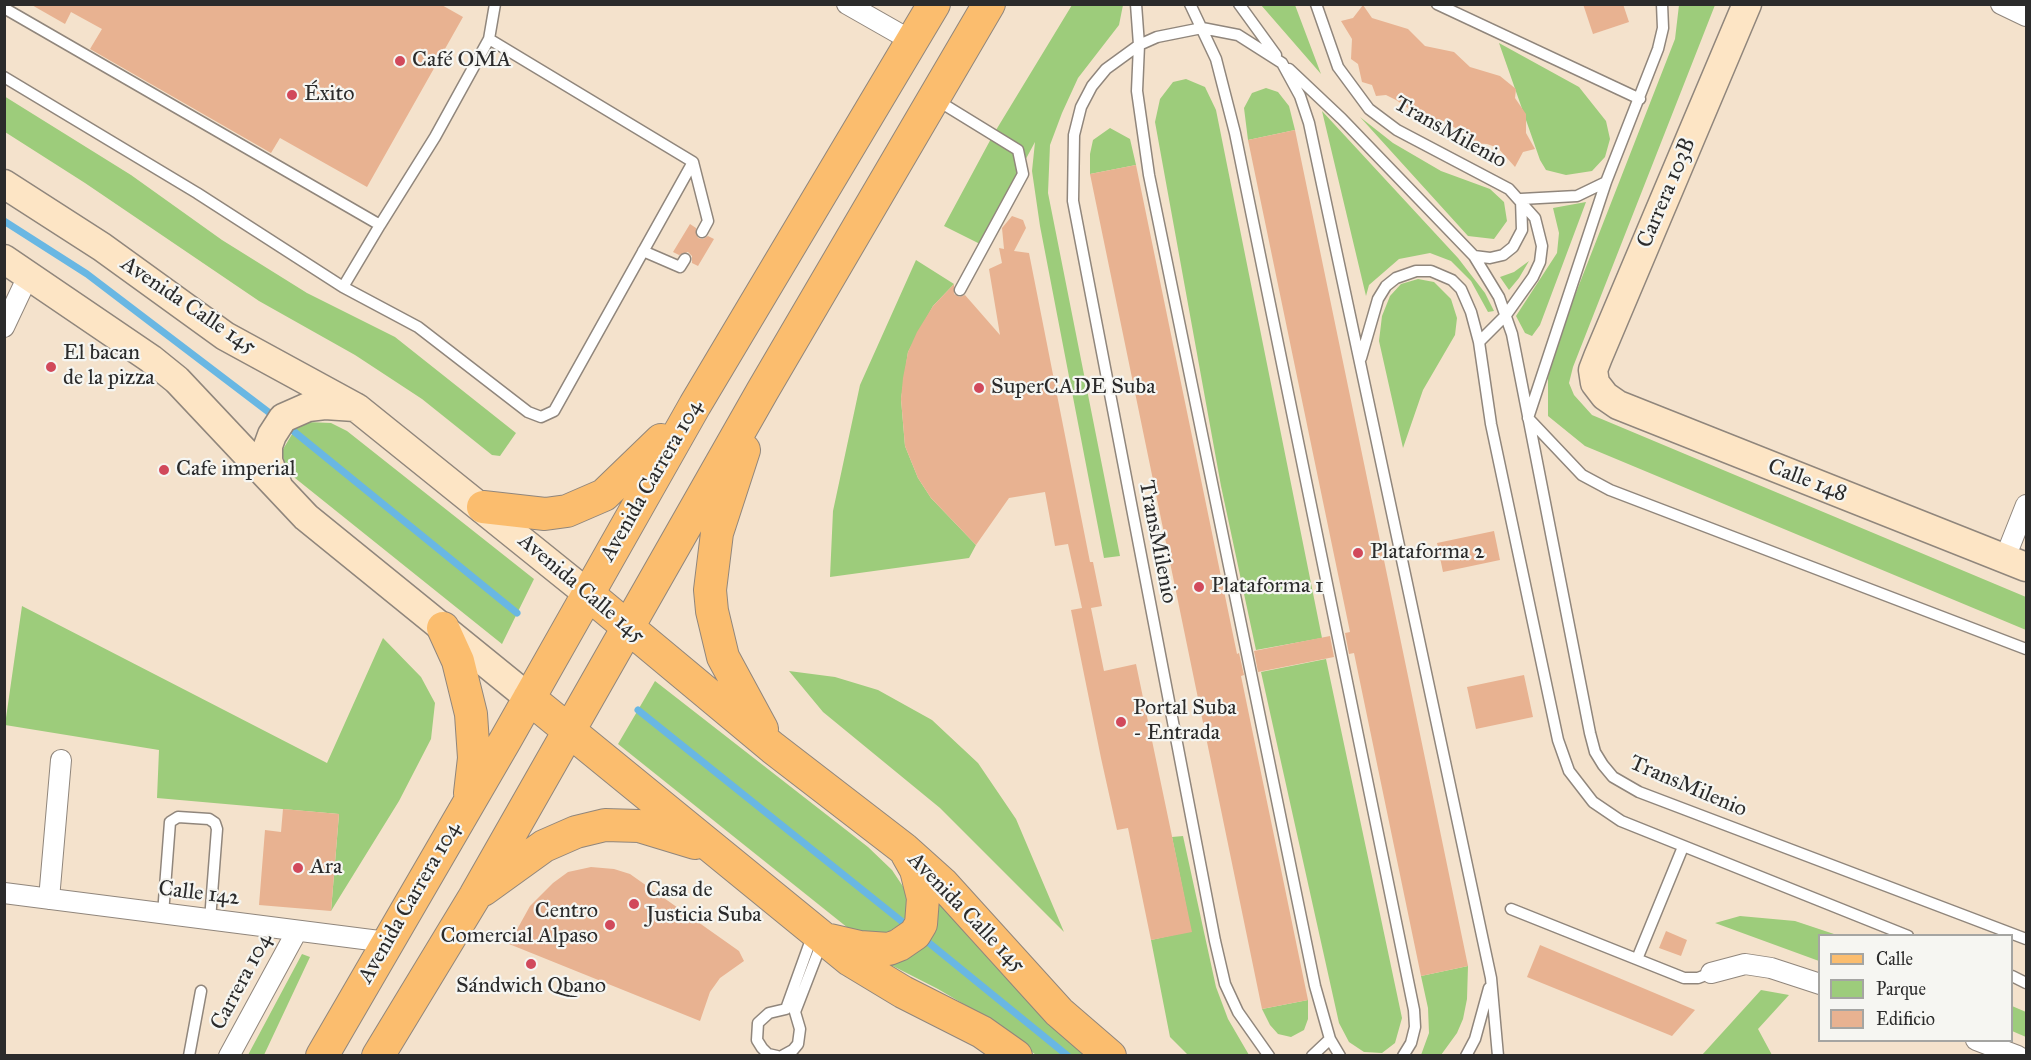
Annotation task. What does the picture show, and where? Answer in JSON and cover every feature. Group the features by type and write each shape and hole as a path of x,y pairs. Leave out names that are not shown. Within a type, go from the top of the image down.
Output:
{"main road":[{"name":"Avenida Carrera 104","path":"322,1056 695,405 934,4"},
{"name":"Carrera 103B","path":"1595,383 1593,370 1747,4"},
{"path":"378,1056 475,896 763,390 988,9"},
{"name":"Avenida Calle 145","path":"4,184 86,236 225,336 357,408 483,507 773,748 904,849 975,916 1059,1012 1110,1056"},
{"path":"4,259 152,359 177,380 283,494 329,538 443,628 818,935 877,977 982,1032 1016,1056"},
{"name":"Calle 148","path":"1595,383 1605,396 1618,405 2016,563"},
{"path":"763,390 717,533 710,590 712,611 723,657 773,748"},
{"path":"283,494 268,461 272,435 283,418 290,413 325,405 357,408"},
{"path":"483,507 545,514 567,511 604,495 626,476 695,405"},
{"path":"443,628 458,661 471,714 474,758 469,801"},
{"path":"475,896 544,846 576,832 605,825 631,825 658,830 714,851"},
{"path":"818,935 876,949 899,945 915,934 921,924 924,911 920,885 904,849"}],"street":[{"path":"847,4 912,41"},
{"path":"2001,4 2026,16"},
{"path":"4,327 29,274"},
{"path":"2016,563 2026,505"},
{"path":"49,899 62,760"},
{"name":"Calle 142","path":"4,893 387,942"},
{"name":"Carrera 104","path":"230,1056 297,931"},
{"path":"1711,973 1745,964 1772,968 1818,983"},
{"path":"1979,1042 2018,1056"}],"lane":[{"path":"343,287 435,137 489,39 495,4"},
{"path":"1136,4 1139,45 1137,91 1149,175 1315,986 1330,1039 1340,1056"},
{"path":"1190,4 1216,59 1235,133 1414,1011 1415,1027 1411,1043 1403,1056"},
{"name":"TransMilenio","path":"1239,4 1282,63 1300,96 1309,123 1491,978 1498,1056"},
{"name":"TransMilenio","path":"1316,4 1338,67 1369,110 1397,130 1495,180 1521,199 1540,230 1540,262 1527,287 1506,315 1479,342"},
{"path":"1437,4 1640,99"},
{"name":"TransMilenio","path":"1528,418 1606,182 1640,99 1663,28 1662,4"},
{"path":"4,8 380,225"},
{"name":"TransMilenio","path":"1269,1056 1238,1012 1225,984 1215,941 1073,201 1074,135 1082,107 1106,69 1139,45 1157,37 1202,28 1238,35 1282,63 1342,119 1474,256 1499,297 1506,315 1528,418 1590,733 1595,752 1613,777 1639,792 2013,934"},
{"path":"489,39 693,162 708,221 702,232"},
{"path":"4,78 197,193 343,287 418,327 528,412 541,417 554,411 693,162"},
{"path":"934,99 1018,150 1023,174 960,290"},
{"name":"TransMilenio","path":"1521,199 1577,196 1606,182"},
{"path":"1474,256 1490,258 1503,255 1513,247 1522,230 1521,199"},
{"path":"643,251 680,267 685,259"},
{"name":"TransMilenio","path":"1360,361 1378,298 1396,278 1416,271 1442,274 1461,289 1471,312 1479,342 1491,424 1563,756 1580,788 1605,812 1683,847 1903,934"},
{"path":"1528,418 1582,475 1610,490 2026,649"},
{"path":"163,914 170,822 178,817 209,819 215,823 217,829 210,920"},
{"path":"1637,959 1683,847"},
{"path":"1511,909 1684,978 1698,978 1711,973"},
{"path":"818,935 795,1012 800,1029 798,1044 794,1050 779,1056 768,1054 757,1040 758,1023 769,1013 786,1009 818,935"},
{"name":"TransMilenio","path":"1466,1056 1482,1018 1491,978"},
{"path":"189,1056 201,992"},
{"path":"1312,1056 1330,1039"}],"green space":[{"path":"1072,5 1123,5 1119,25 1078,78 1062,113 1050,145 1048,193 1120,556 1104,558 1040,226 1032,171 1035,142 980,244 944,226 993,135"},
{"path":"1261,5 1295,5 1321,74"},
{"path":"1679,5 1715,5 1573,367 1569,383 1574,395 1592,415 2026,597 2026,630 1585,446 1548,416 1548,378 1554,349 1675,39"},
{"path":"1499,43 1579,87 1606,121 1610,139 1605,157 1592,171 1566,175 1546,170 1540,160"},
{"path":"1186,79 1205,87 1216,110 1322,638 1256,650 1221,486 1155,122 1160,99 1173,82"},
{"path":"1266,88 1278,92 1289,106 1295,130 1248,140 1244,108 1252,93"},
{"path":"4,96 131,175 222,240 307,293 395,337 516,433 500,456 492,455 422,399 355,355 259,301 85,183 5,132"},
{"path":"1322,111 1458,258 1485,293 1494,311 1488,312 1471,281 1451,261 1430,253 1399,259 1369,285 1366,296"},
{"path":"1360,117 1393,143 1441,171 1490,189 1504,202 1507,221 1494,239 1468,236"},
{"path":"1110,128 1130,139 1136,165 1090,174 1093,140"},
{"path":"1586,202 1540,325 1532,336 1525,333 1516,316 1557,253 1559,233 1553,208"},
{"path":"916,260 954,284 933,306 908,352 901,399 905,446 918,478 931,498 976,545 969,558 830,577 833,511 860,385"},
{"path":"1529,261 1509,290 1500,277 1514,272"},
{"path":"1418,279 1434,282 1451,299 1457,318 1455,335 1423,390 1403,448 1379,341 1382,316 1390,296 1401,284"},
{"path":"331,423 347,431 534,579 502,644 295,478 284,463 282,451 298,424"},
{"path":"22,606 327,763 383,638 421,677 435,703 431,739 399,801 331,911 339,814 157,798 159,750 5,725"},
{"path":"1326,659 1402,1018 1395,1043 1382,1053 1364,1052 1349,1042 1339,1023 1261,672"},
{"path":"789,671 835,677 878,690 932,720 978,763 1016,819 1064,932 940,808 823,712"},
{"path":"655,681 868,847 892,870 904,888 907,903 907,915 901,924 883,935 870,937 848,928 618,744"},
{"path":"1183,836 1216,987 1228,1019 1249,1055 1188,1055 1170,1037 1151,940 1191,931 1172,837"},
{"path":"938,894 965,933 1005,977 1056,1027 1092,1055 1036,1055 989,1019 887,963"},
{"path":"1740,916 1795,921 1834,934 1818,934 1818,961 1715,923"},
{"path":"302,954 310,957 264,1055 248,1055"},
{"path":"1468,966 1467,999 1463,1019 1457,1033 1441,1055 1421,1055 1429,1033 1428,1008 1421,976"},
{"path":"1761,990 1789,995 1758,1029 1772,1055 1702,1055"},
{"path":"1308,1000 1308,1019 1304,1030 1291,1037 1278,1034 1270,1025 1262,1009"},
{"path":"2013,1006 2026,1012 2026,1037 2013,1031"}],"building":[{"name":"Éxito","path":"30,4 440,4 463,17 367,187 280,138 271,153 90,49 102,29 71,12 65,24"},
{"path":"1583,4 1623,4 1629,22 1593,34"},
{"path":"1363,5 1372,18 1408,29 1425,46 1454,52 1470,67 1500,76 1516,89 1515,98 1526,114 1526,133 1535,149 1523,152 1515,167 1498,148 1487,144 1470,143 1467,135 1444,121 1421,117 1386,95 1376,96 1372,85 1362,82 1358,64 1351,59 1352,39 1341,21 1353,18"},
{"name":"Plataforma 2","path":"1295,130 1468,966 1421,976 1354,653 1349,654 1345,633 1350,632 1248,140"},
{"name":"Plataforma 1","path":"1136,165 1237,654 1239,653 1244,675 1241,676 1308,1000 1262,1009 1090,174"},
{"name":"SuperCADE Suba","path":"1012,216 1023,220 1026,228 1014,251 1029,253 1090,562 1093,562 1102,606 1091,608 1104,671 1136,664 1192,932 1151,940 1128,828 1117,830 1101,758 1071,610 1082,608 1068,544 1055,546 1045,492 1009,498 976,545 931,498 918,478 905,446 901,399 908,352 933,306 954,284 954,294 960,297 965,295 1000,335 989,269 1002,263 999,248 1004,249 1002,228"},
{"path":"690,224 696,228 698,238 703,239 708,236 714,239 698,266 692,263 692,256 688,252 679,255 673,252"},
{"path":"1494,531 1500,560 1443,572 1437,543"},
{"path":"1330,636 1334,657 1258,672 1254,651"},
{"path":"1524,675 1533,717 1476,729 1467,687"},
{"name":"Ara","path":"283,809 339,814 331,911 259,905 265,830 281,832"},
{"name":"Centro Comercial Alpaso","path":"591,867 614,869 630,874 739,951 744,961 720,978 710,992 700,1021 509,944 530,906 553,883 568,872"},
{"path":"1666,931 1687,940 1681,956 1659,948"},
{"path":"1540,945 1695,1010 1672,1036 1527,977"}],"waterway":[{"path":"4,221 87,274 275,417"},
{"path":"286,425 517,613"},
{"path":"638,710 910,928"},
{"path":"923,938 1068,1056"}],"place":[{"name":"Café OMA","path":"400,61"},
{"name":"Éxito","path":"292,95"},
{"name":"El bacan de la pizza","path":"51,367"},
{"name":"SuperCADE Suba","path":"979,388"},
{"name":"Cafe imperial","path":"164,470"},
{"name":"Plataforma 2","path":"1358,553"},
{"name":"Plataforma 1","path":"1199,587"},
{"name":"Portal Suba - Entrada","path":"1121,722"},
{"name":"Ara","path":"298,868"},
{"name":"Casa de Justicia Suba","path":"634,904"},
{"name":"Centro Comercial Alpaso","path":"610,925"},
{"name":"Sándwich Qbano","path":"531,964"}]}
